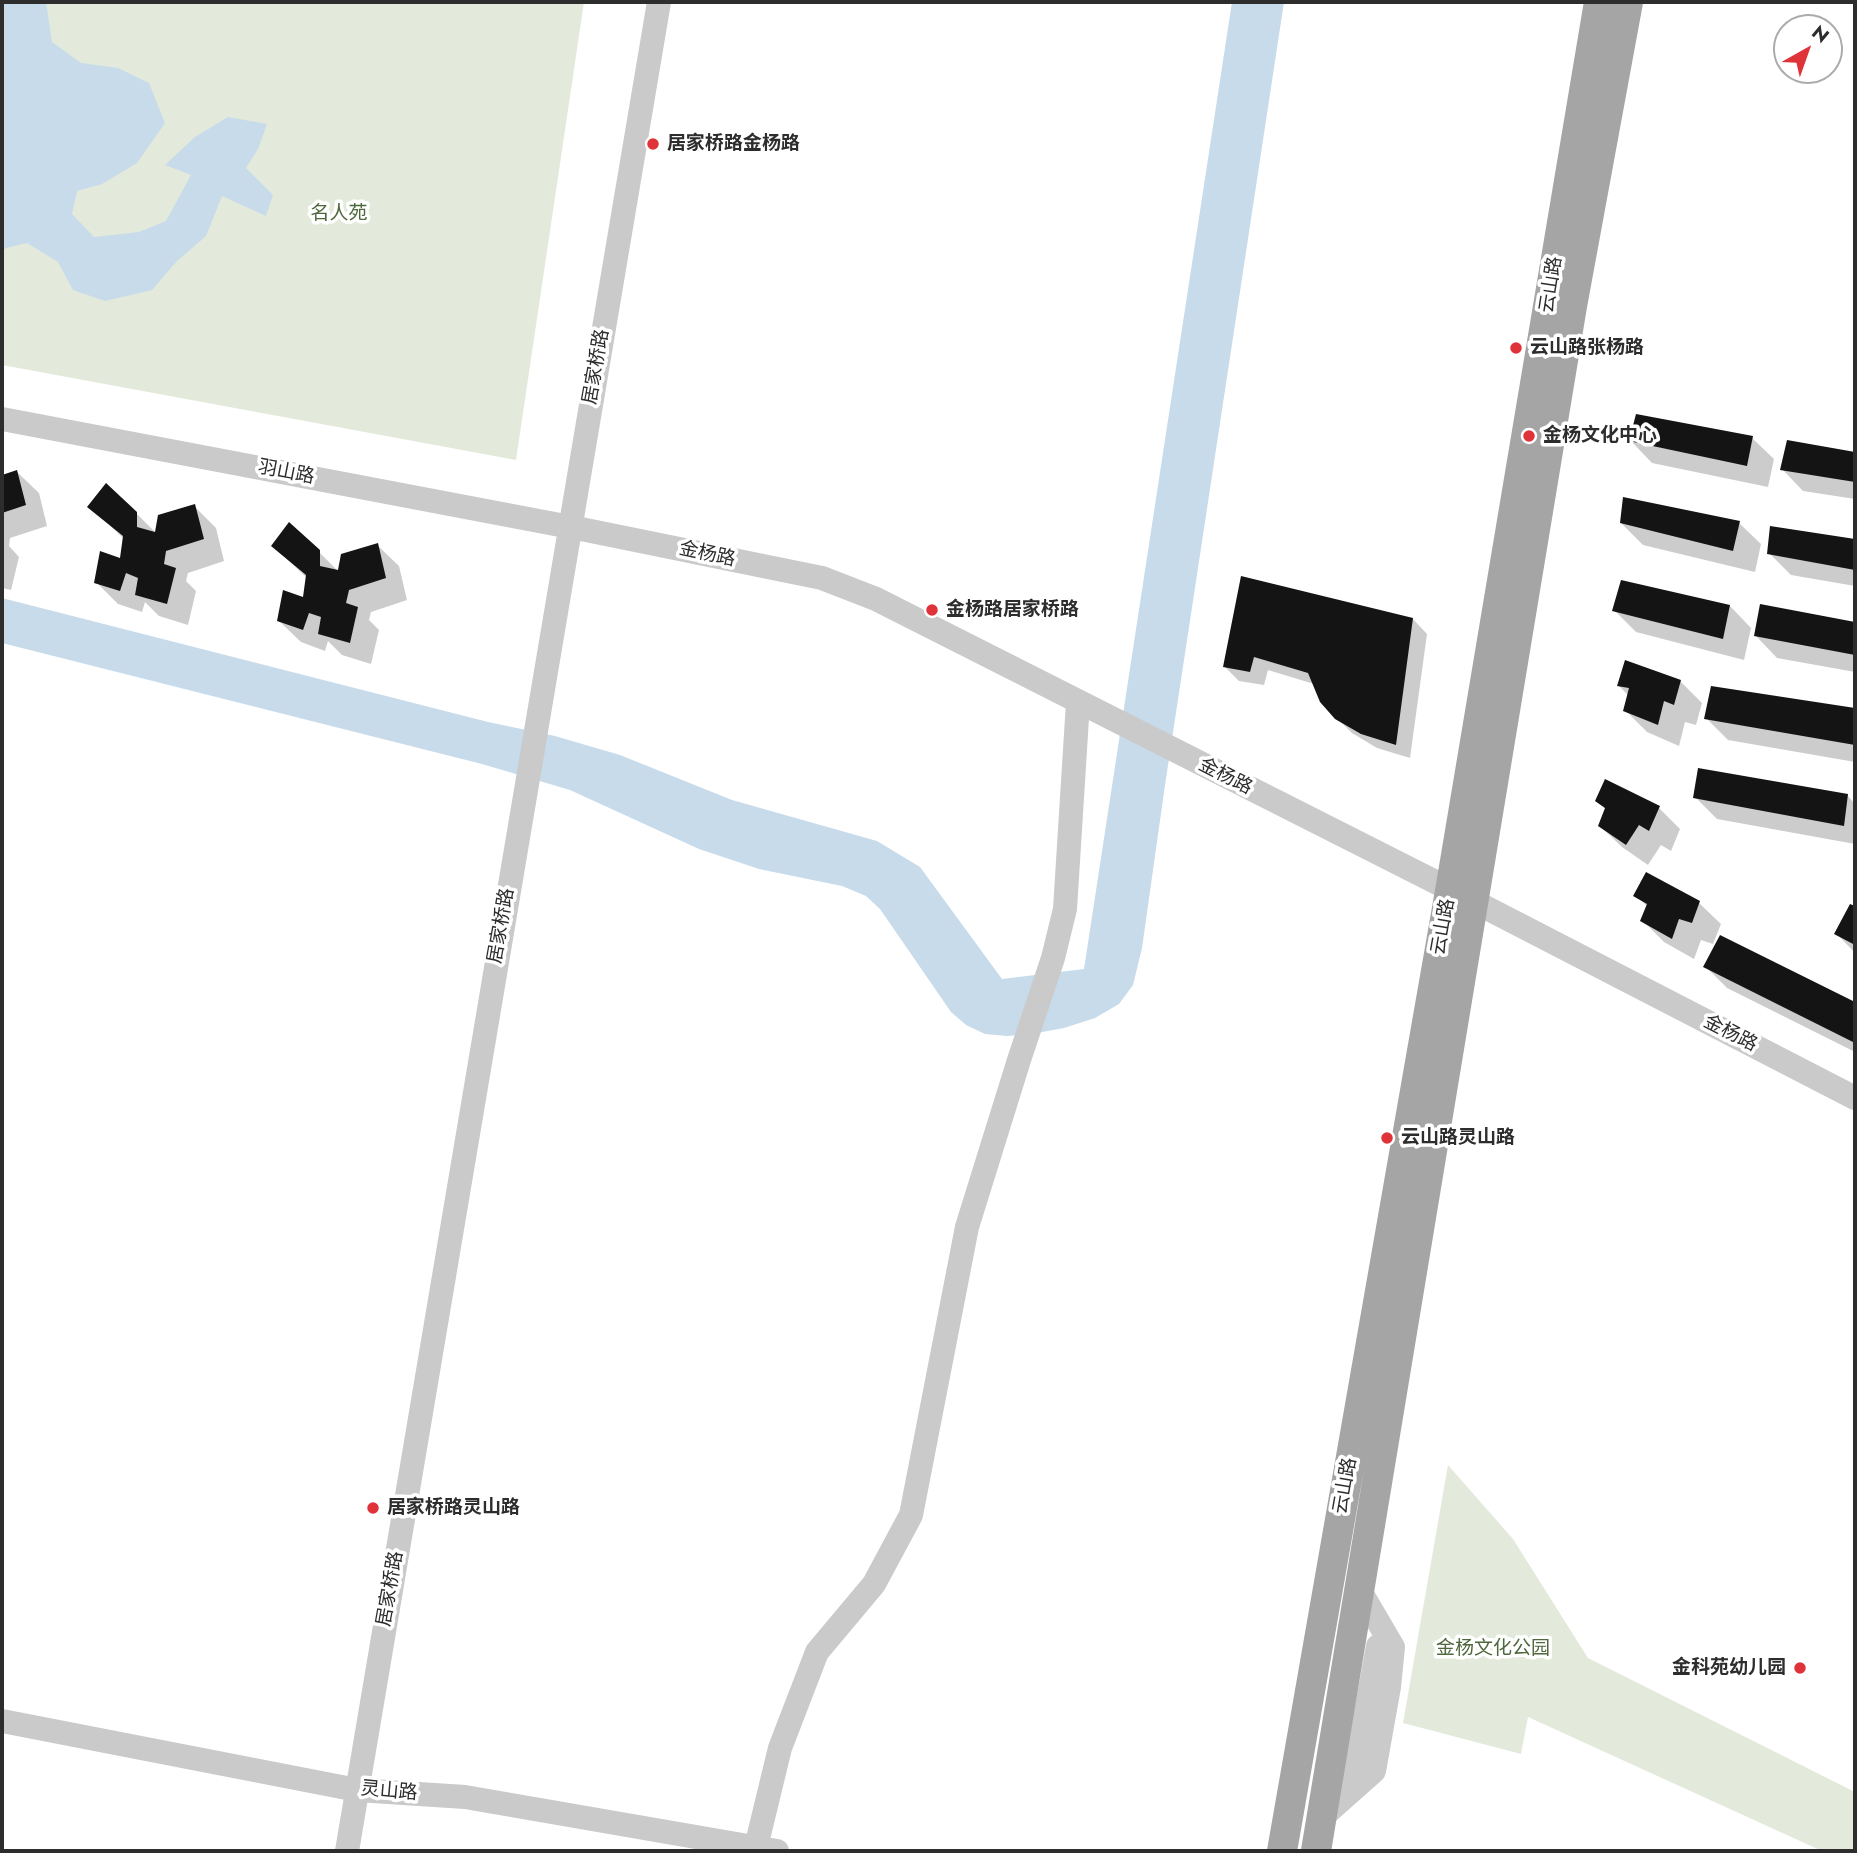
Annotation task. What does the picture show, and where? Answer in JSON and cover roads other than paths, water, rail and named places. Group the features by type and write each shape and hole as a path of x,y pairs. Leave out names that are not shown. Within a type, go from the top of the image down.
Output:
{"main road":[{"name":"云山路","path":"1316,1851 1427,1190 1461,896 1599,2"},
{"name":"云山路","path":"1282,1851 1628,2"}],"street":[{"name":"居家桥路","path":"347,1851 659,2"},
{"name":"羽山路","path":"2,419 569,527"},
{"name":"金杨路","path":"569,527 822,578 876,599 1855,1098"},
{"path":"767,1849 780,1748 817,1652 874,1584 911,1515 967,1227 1018,1060 1054,958 1065,909 1078,702"},
{"path":"1321,1818 1352,1790 1381,1626 1359,1589"},
{"name":"灵山路","path":"2,1721 357,1790 465,1797 767,1849"}],"water":[{"path":"2,2 46,2 52,42 81,63 118,68 149,83 165,123 137,163 102,184 77,191 72,214 94,237 139,232 166,221 191,175 165,165 195,137 228,117 267,124 258,149 246,168 273,195 266,216 222,196 206,236 177,261 152,290 105,301 73,290 58,262 27,243 2,251"},
{"path":"1232,2 1284,2 1142,948 1133,985 1119,1004 1095,1018 1064,1028 1031,1034 985,1034 966,1025 951,1012 880,909 866,896 842,886 759,869 699,849 570,790 482,764 2,643 2,598 488,722 555,736 620,755 732,800 877,841 920,867 1002,979 1084,969"}],"place":[{"name":"居家桥路金杨路","path":"653,144"},
{"name":"云山路张杨路","path":"1516,348"},
{"name":"金杨文化中心","path":"1529,436"},
{"name":"金杨路居家桥路","path":"932,610"},
{"name":"云山路灵山路","path":"1387,1138"},
{"name":"居家桥路灵山路","path":"373,1508"},
{"name":"金科苑幼儿园","path":"1800,1668"}],"park label":[{"name":"名人苑","path":"339,214"},
{"name":"金杨文化公园","path":"1493,1649"}]}
